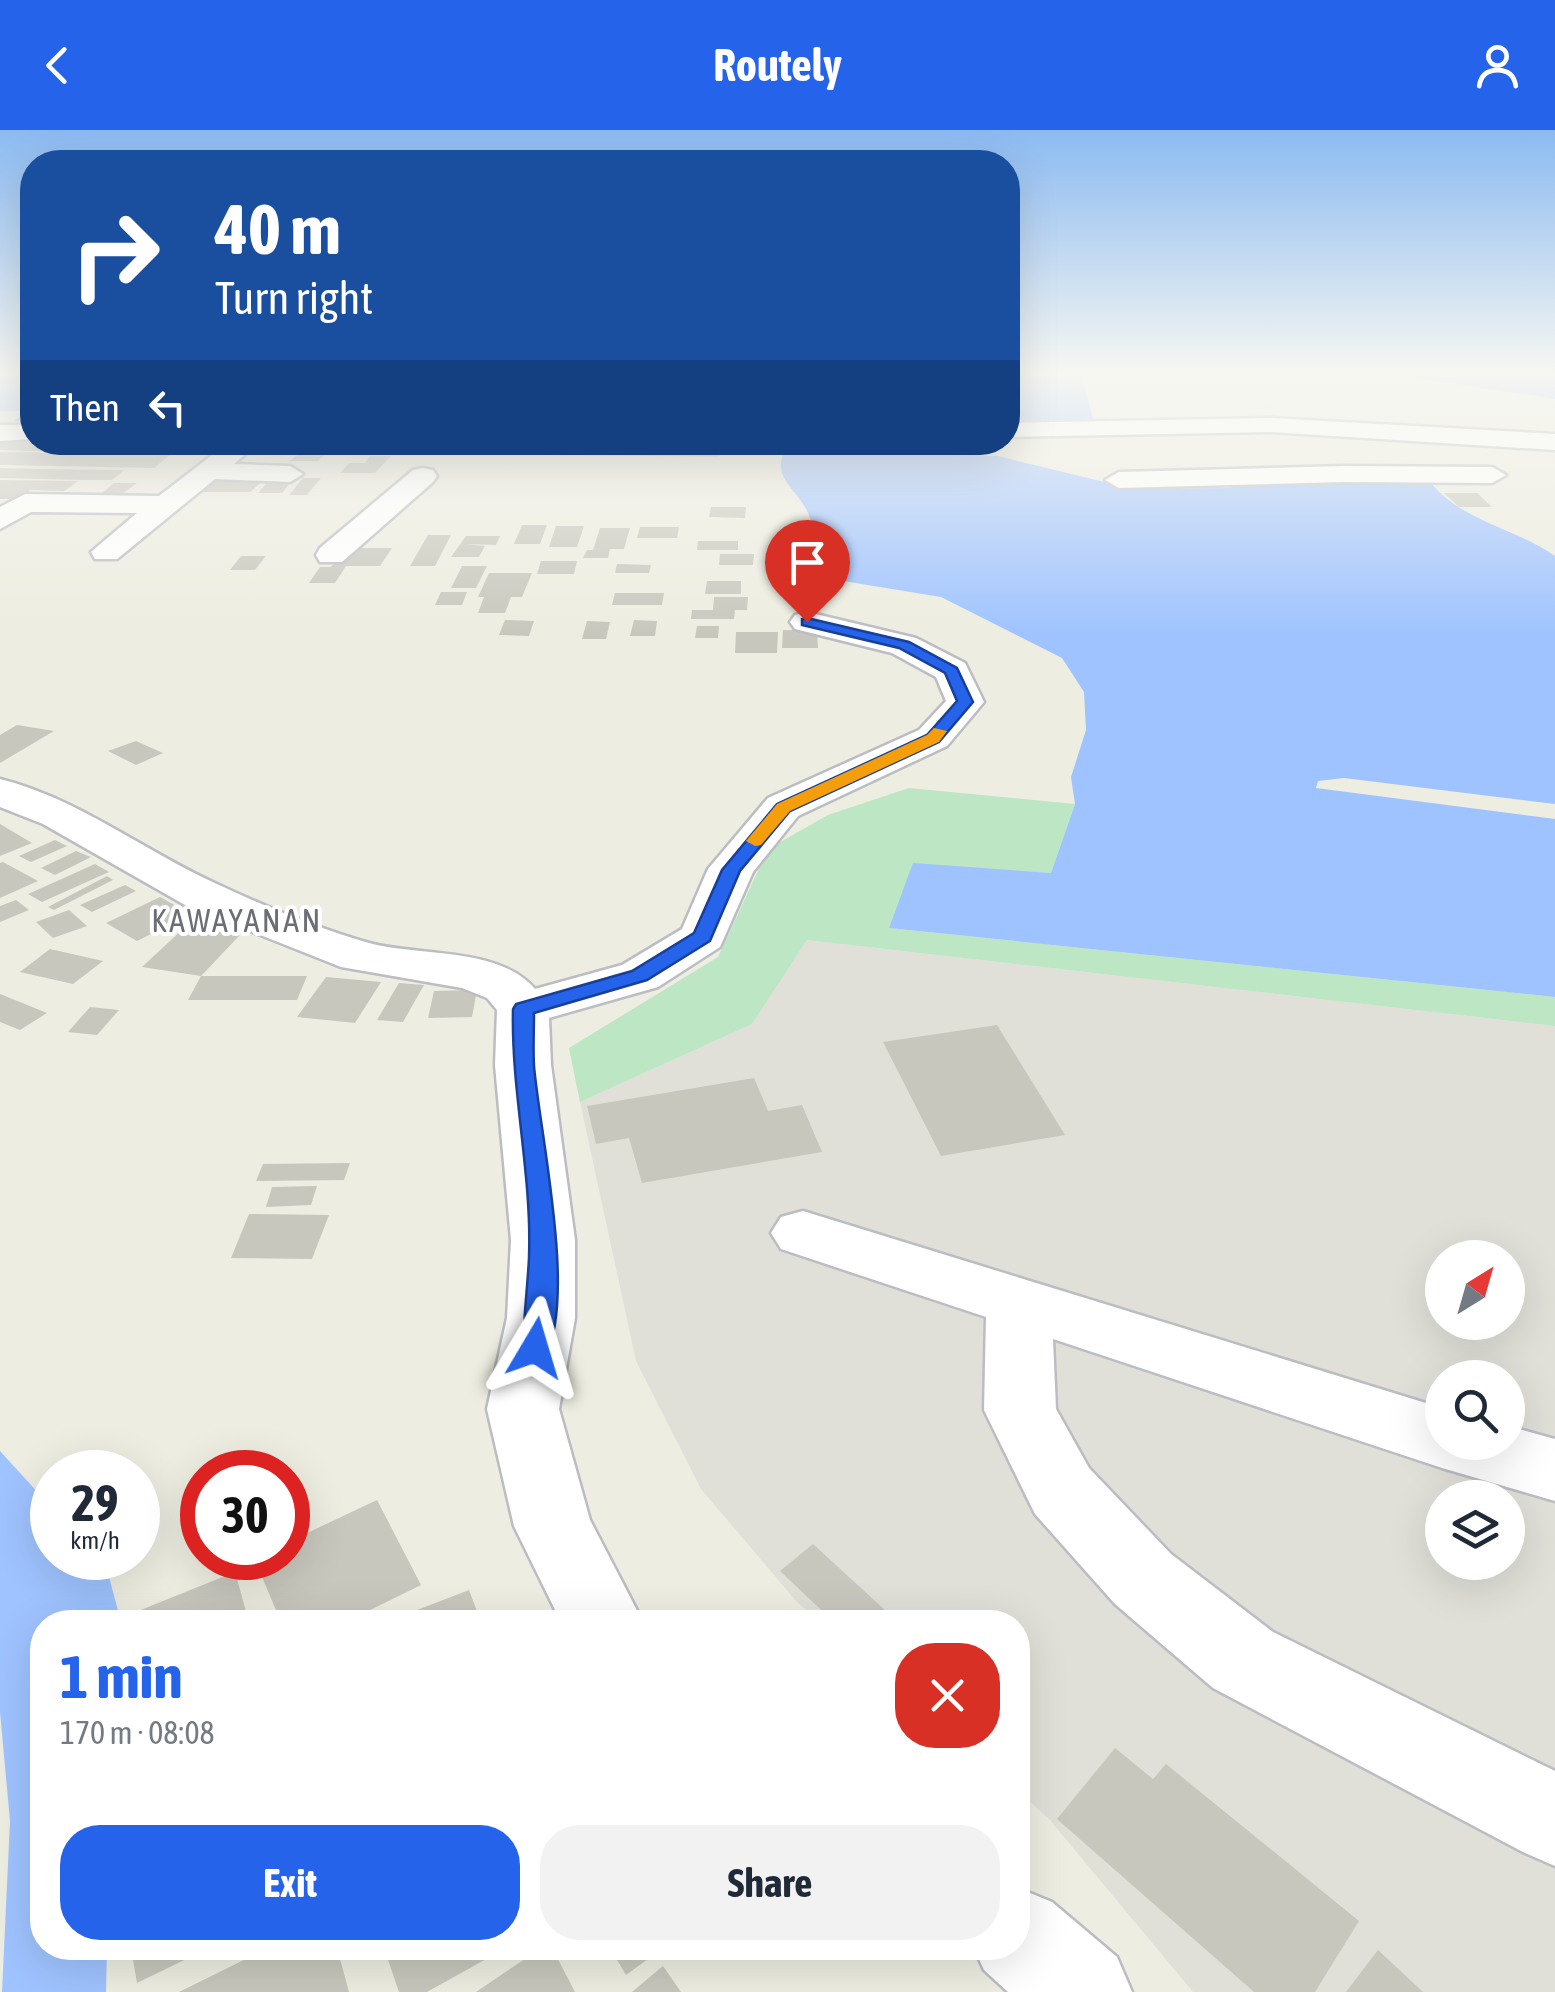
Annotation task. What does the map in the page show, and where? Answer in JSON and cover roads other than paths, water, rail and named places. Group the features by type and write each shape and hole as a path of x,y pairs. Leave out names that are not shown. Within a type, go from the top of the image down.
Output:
{"street":[{"path":"106,552 221,461"},
{"path":"208,471 312,475"},
{"path":"1119,480 1518,473"},
{"path":"331,554 423,476 385,476"},
{"path":"0,522 25,503 165,505"},
{"path":"0,522 140,524"},
{"path":"524,1009 640,976 703,937 731,870 783,808 933,738 965,702 952,671 904,645 807,622"},
{"path":"0,792 58,815 202,894 360,956 473,975 504,987 524,1009 523,1065 543,1240 541,1318 524,1409 554,1526 596,1610"},
{"path":"804,1233 1425,1432"},
{"path":"1020,1301 1020,1410 1062,1491 1143,1579 1244,1660 1392,1732 1555,1820"},
{"path":"1520,1460 1555,1470"},
{"path":"1030,1946 1082,1992"}],"water":[{"path":"782,461 1018,461 1133,489 1229,488 1267,480 1430,482 1473,515 1555,556 1555,804 1344,778 1318,781 1316,788 1555,819 1555,997 889,928 913,863 1051,873 1075,804 1071,777 1086,730 1084,692 1062,658 941,597 825,578 810,546 810,518 782,474"},
{"path":"0,1451 30,1484 30,1580 110,1580 118,1610 30,1610 30,1960 107,1960 106,1992 2,1992 10,1821 0,1712"}],"district":[{"name":"KAWAYANAN","path":"237,921"}]}
